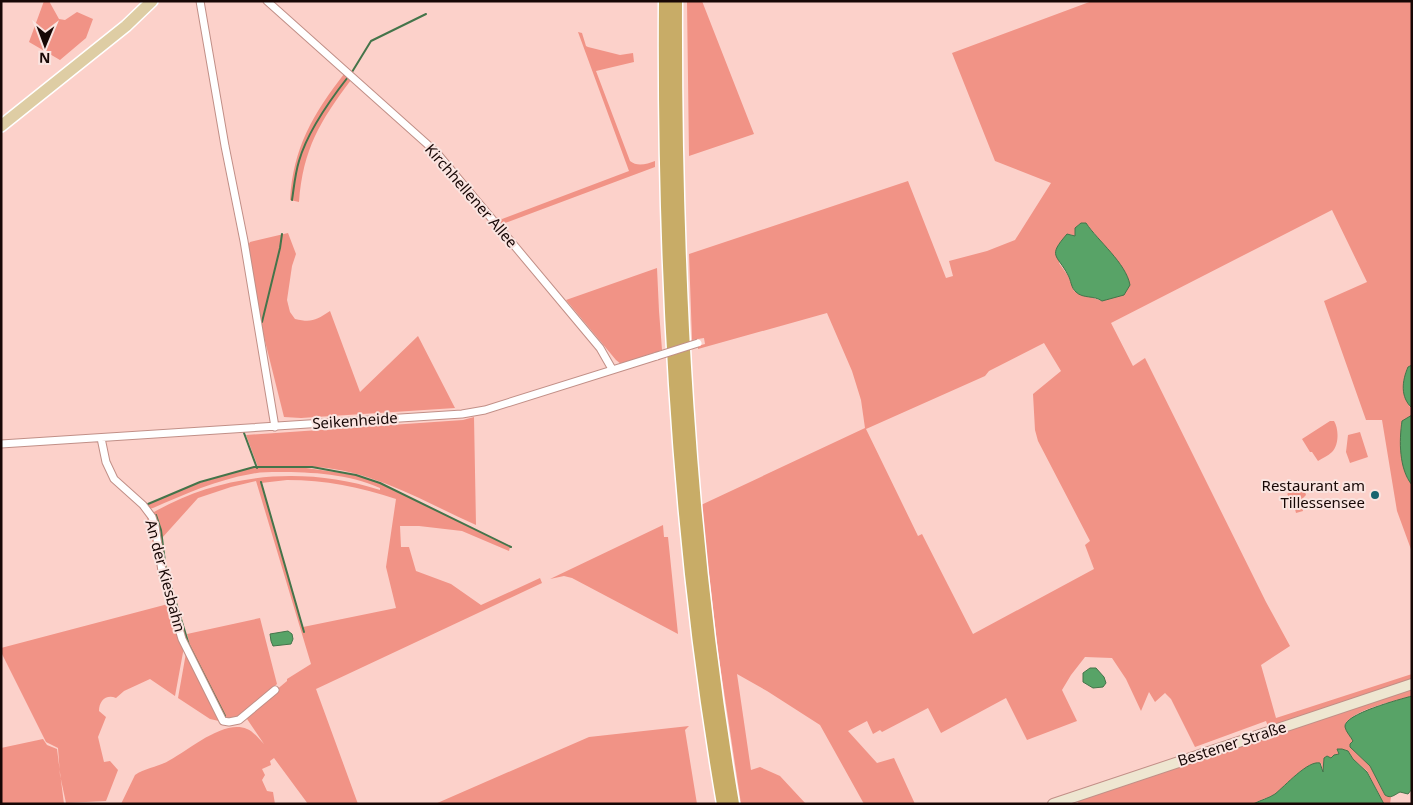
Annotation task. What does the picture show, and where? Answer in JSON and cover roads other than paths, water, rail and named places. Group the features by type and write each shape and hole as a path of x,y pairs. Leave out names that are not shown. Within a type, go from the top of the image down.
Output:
{"highway":[{"path":"665,1 668,256 676,394 686,532 706,692 723,804"},
{"path":"676,1 679,246 686,393 706,610 733,804"}],"main road":[{"path":"1,126 126,26 152,1"}],"street":[{"path":"200,1 253,292 275,427"},
{"name":"Kirchhellener Allee","path":"267,1 436,152 600,348 612,369"},
{"name":"Seikenheide","path":"1,444 476,412 698,343"},
{"name":"An der Kiesbahn","path":"102,438 106,462 114,479 152,517 162,571 182,639 223,721 239,720 275,690"},
{"name":"Bestener Straße","path":"1053,804 1412,684"}],"waterway":[{"path":"352,72 371,41 426,14"},
{"path":"292,200 298,166 307,139 327,106 348,77"},
{"path":"262,322 282,234"},
{"path":"244,433 257,468"},
{"path":"148,504 200,482 254,467 312,467 356,475 380,483 511,547"},
{"path":"261,482 304,632"},
{"path":"156,515 161,530 166,570 189,645 225,716"}],"place":[{"name":"Restaurant am Tillessensee","path":"1375,495"}]}
